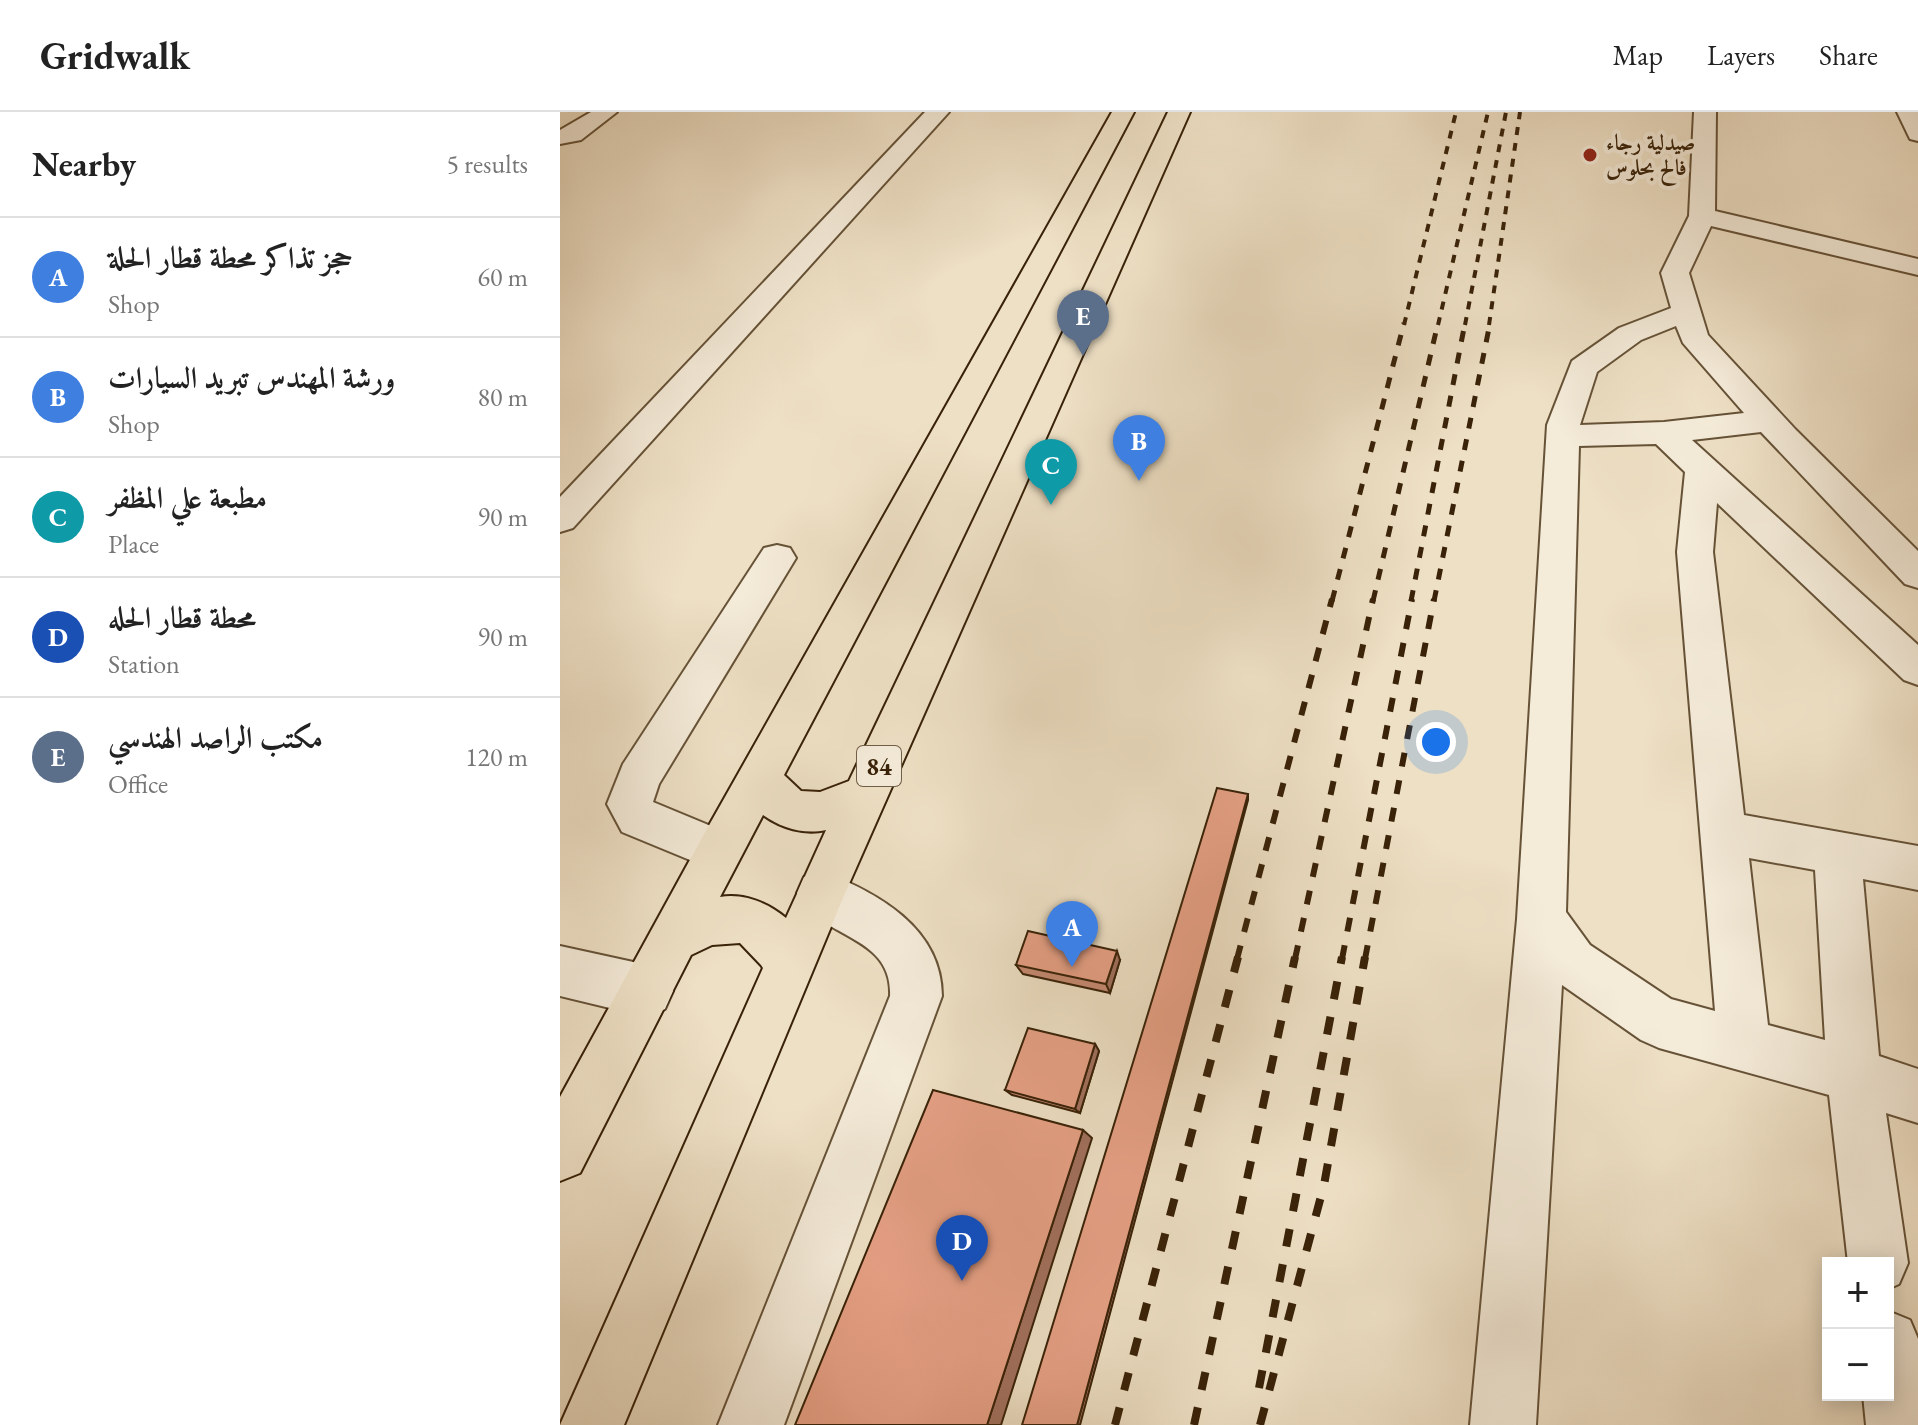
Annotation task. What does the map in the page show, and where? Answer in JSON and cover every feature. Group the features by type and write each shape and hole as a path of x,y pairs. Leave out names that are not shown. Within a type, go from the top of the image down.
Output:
{"main road":[{"path":"560,1153 719,851 1123,112"},
{"name":"84","path":"591,1425 821,893 1179,112"},
{"path":"760,776 776,802 803,812 844,806 866,795"},
{"path":"675,937 697,925 722,920 751,921 769,932 789,967"}],"street":[{"path":"560,137 573,135 606,112"},
{"path":"560,519 938,112"},
{"path":"1705,112 1702,216 1675,273 1694,337 1769,421 1914,572"},
{"path":"1908,112 1918,134"},
{"path":"1702,216 1918,267"},
{"path":"1503,1425 1541,919 1563,425 1583,368 1630,334 1686,312"},
{"path":"1562,436 1664,433 1769,421"},
{"path":"1664,433 1918,669"},
{"path":"1703,467 1695,552 1744,1045"},
{"path":"1914,572 1918,528"},
{"path":"719,851 638,818 630,804 639,778 777,558"},
{"path":"1723,832 1918,868"},
{"path":"1837,853 1854,1075 1877,1257"},
{"path":"751,1425 916,996 915,972 906,952 890,937 821,893"},
{"path":"1541,919 1572,962 1659,1022 1854,1075 1918,1096"},
{"path":"560,971 647,991"},
{"path":"1894,1387 1899,1425"}],"building":[{"path":"1217,788 1248,794 1077,1425 1022,1425"},
{"path":"1028,931 1117,951 1106,984 1016,965"},
{"path":"1028,1028 1095,1044 1075,1109 1005,1090"},
{"path":"933,1090 1083,1130 987,1425 795,1425"}],"railway":[{"path":"1404,325 1456,112"},
{"path":"1438,325 1488,112"},
{"path":"1465,325 1506,112"},
{"path":"1489,325 1520,112"},
{"path":"1332,601 1404,323"},
{"path":"1373,601 1438,323"},
{"path":"1411,601 1465,323"},
{"path":"1434,601 1490,323"},
{"path":"1237,959 1332,599"},
{"path":"1295,959 1373,599"},
{"path":"1342,959 1412,599"},
{"path":"1365,959 1434,599"},
{"path":"1115,1425 1238,957"},
{"path":"1194,1425 1295,957"},
{"path":"1259,1388 1342,957"},
{"path":"1260,1425 1324,1185 1365,957"}],"place":[{"name":"صيدلية رجاء فالح بحلوس","path":"1590,155"},
{"name":"مكتب الراصد الهندسي","path":"1083,356"},
{"name":"ورشة المهندس تبريد السيارات","path":"1139,481"},
{"name":"مطبعة علي المظفر","path":"1051,505"},
{"name":"حجز تذاكر محطة قطار الحلة","path":"1072,967"},
{"name":"محطة قطار الحله","path":"962,1281"}]}
